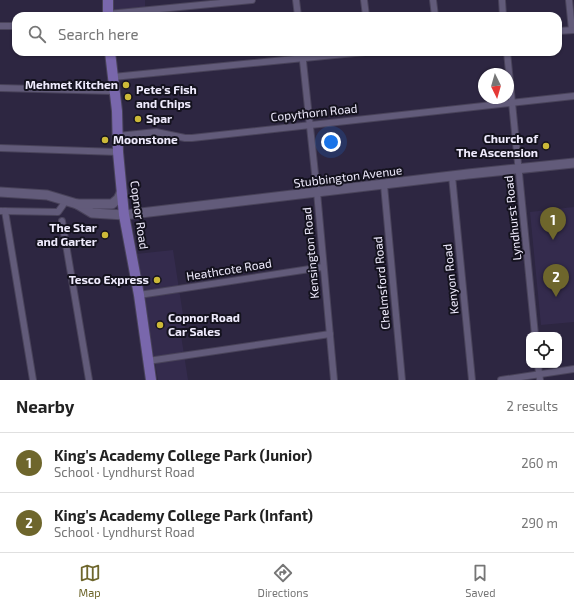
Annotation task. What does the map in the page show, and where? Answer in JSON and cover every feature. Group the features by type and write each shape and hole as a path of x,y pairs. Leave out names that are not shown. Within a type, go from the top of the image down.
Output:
{"main road":[{"path":"108,0 108,12"},
{"name":"Copnor Road","path":"110,56 124,215 151,380"}],"street":[{"path":"137,12 252,0"},
{"path":"296,0 298,12"},
{"path":"364,0 366,12"},
{"path":"433,0 434,12"},
{"path":"502,0 503,12"},
{"path":"562,31 573,30 569,0"},
{"path":"0,26 12,26"},
{"path":"113,77 293,56"},
{"name":"Kensington Road","path":"302,56 317,192 334,380"},
{"name":"Lyndhurst Road","path":"507,56 509,68"},
{"path":"0,88 114,91"},
{"name":"Copythorn Road","path":"514,103 574,96"},
{"name":"Copythorn Road","path":"118,136 156,132 192,138 503,104"},
{"name":"Lyndhurst Road","path":"512,104 535,332"},
{"path":"0,148 118,152"},
{"name":"Stubbington Avenue","path":"77,204 92,213 124,215 574,163"},
{"name":"Kenyon Road","path":"452,176 472,380"},
{"name":"Chelmsford Road","path":"384,184 402,380"},
{"path":"0,192 47,195 77,204 112,204 118,199 122,191"},
{"path":"33,380 2,211 58,212 65,200"},
{"path":"62,222 89,380"},
{"name":"Heathcote Road","path":"138,295 323,266"},
{"path":"148,361 330,334"},
{"path":"501,380 539,377 574,369"}],"shaded area":[{"path":"113,0 145,0 145,7 113,10"},
{"path":"574,207 574,322 541,325 530,212"},
{"path":"173,250 186,334 181,335 188,380 158,380 136,254"}],"place":[{"name":"Mehmet Kitchen","path":"126,85"},
{"name":"Pete's Fish and Chips","path":"128,97"},
{"name":"Spar","path":"138,119"},
{"name":"Moonstone","path":"105,140"},
{"name":"Church of The Ascension","path":"546,146"},
{"name":"The Star and Garter","path":"105,235"},
{"name":"King's Academy College Park (Junior)","path":"553,240"},
{"name":"Tesco Express","path":"157,280"},
{"name":"King's Academy College Park (Infant)","path":"556,297"},
{"name":"Copnor Road Car Sales","path":"160,325"}]}
